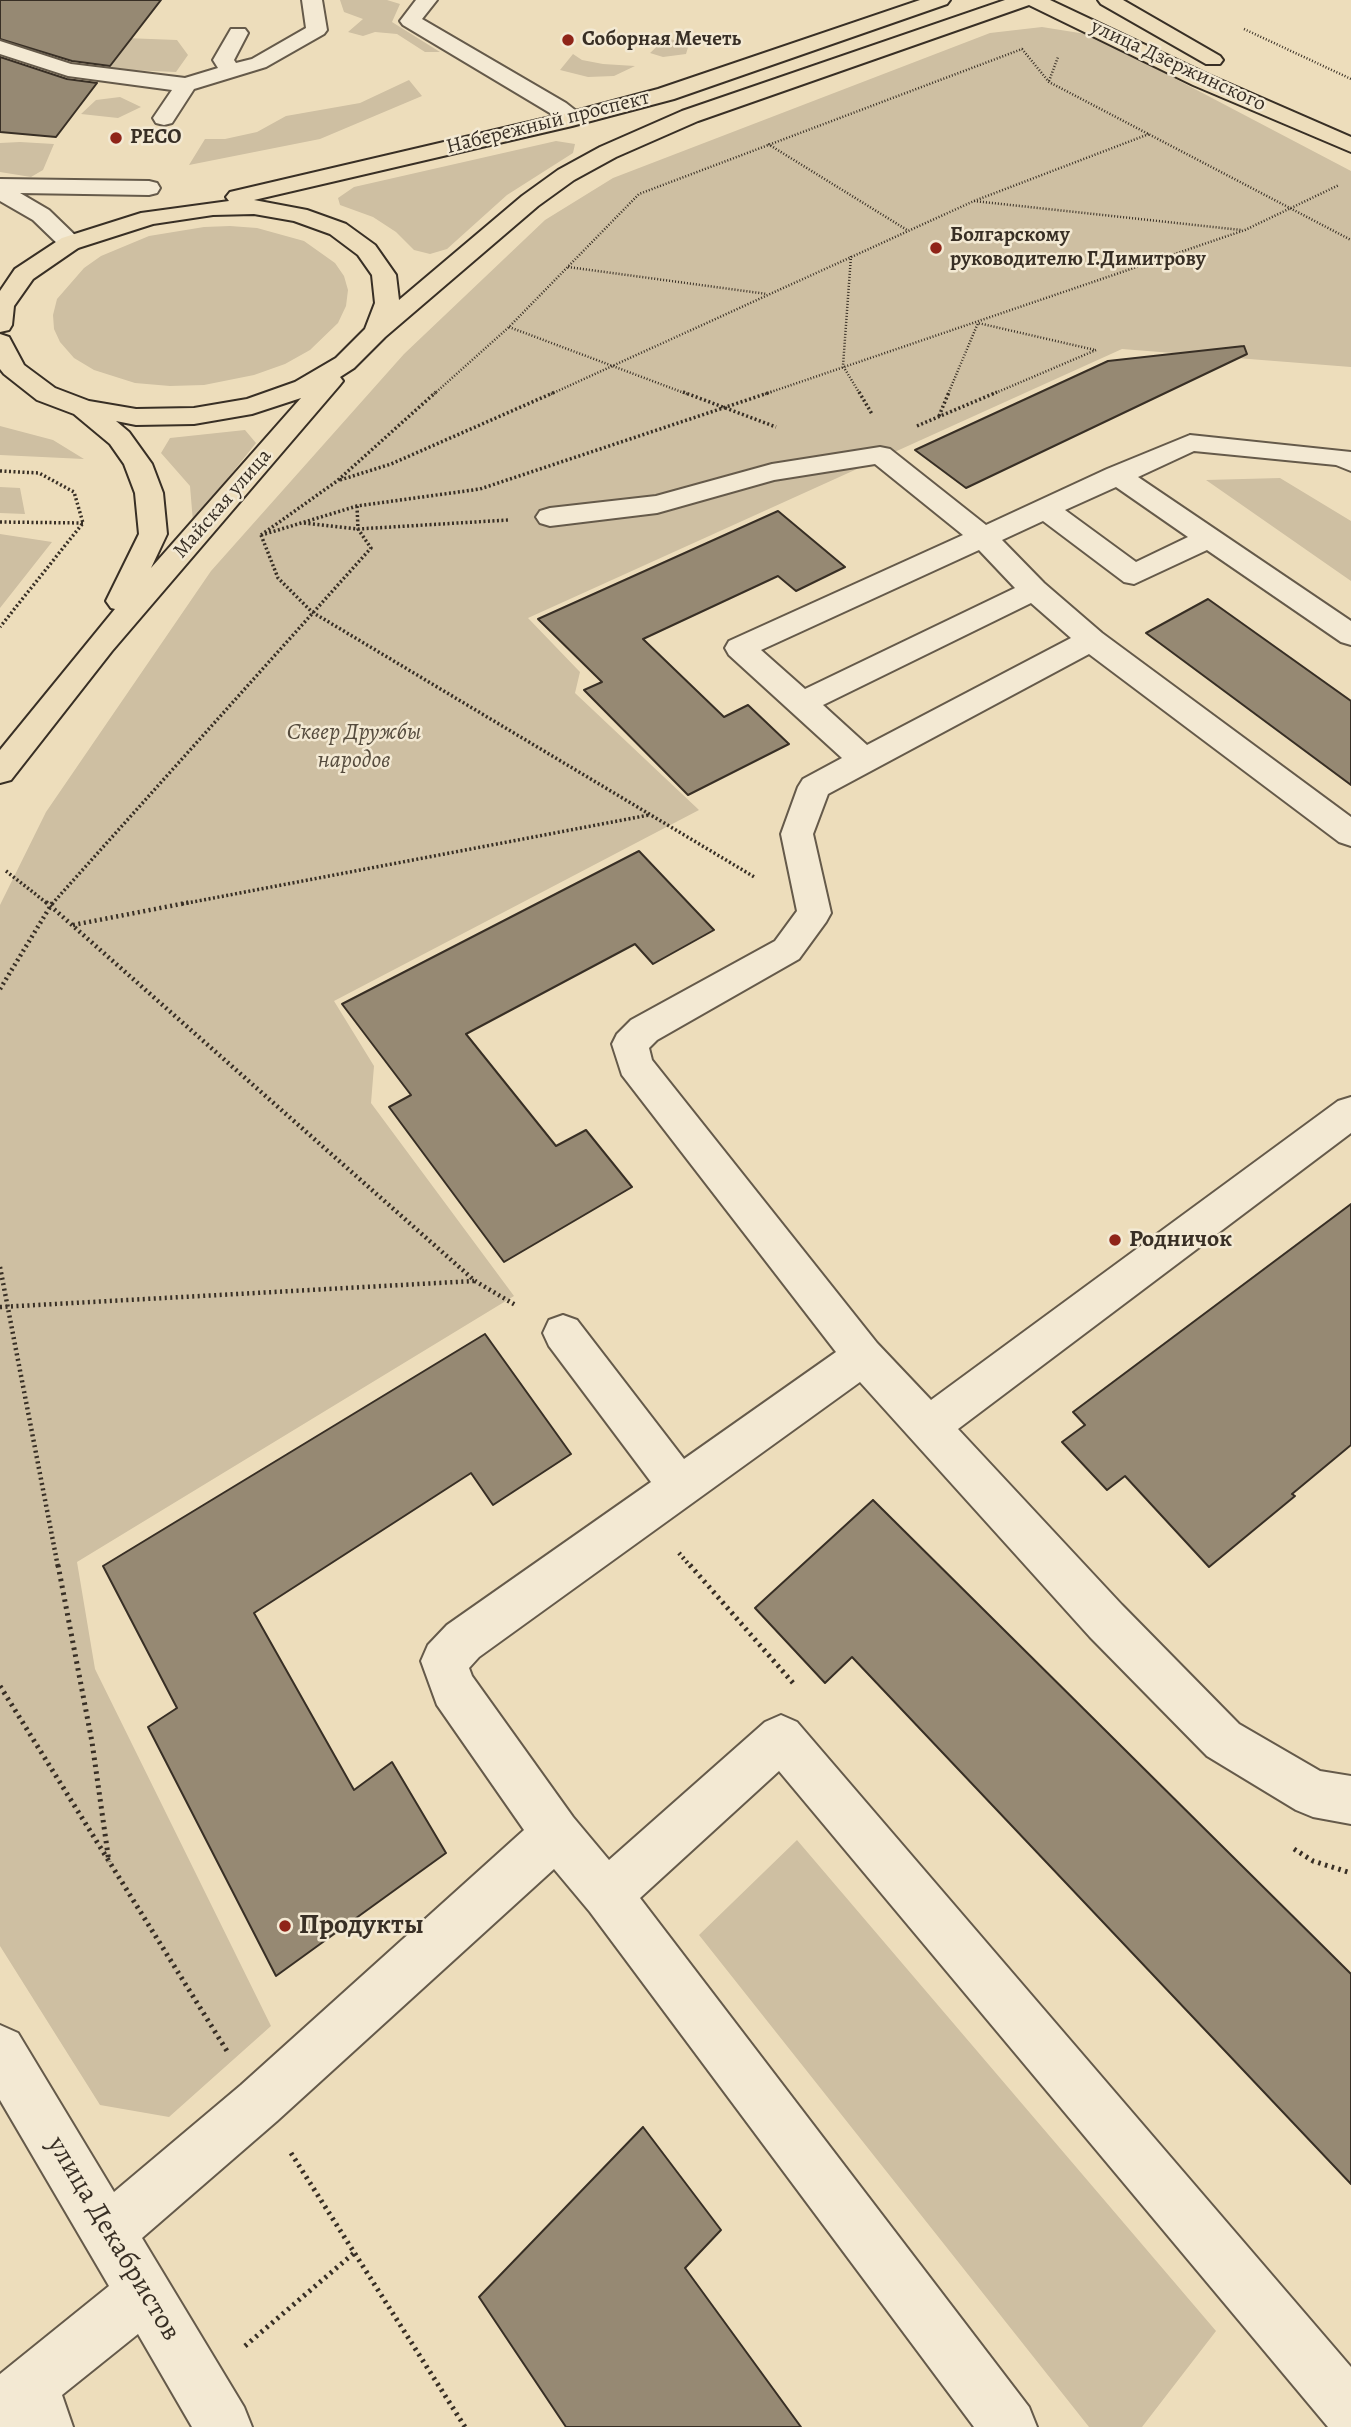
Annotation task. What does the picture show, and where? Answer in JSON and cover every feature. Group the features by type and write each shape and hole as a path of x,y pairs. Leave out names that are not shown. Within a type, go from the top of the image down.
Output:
{"main road":[{"name":"Набережный проспект","path":"149,218 572,119 679,90 940,0"},
{"name":"Набережный проспект","path":"345,363 376,332 530,201 566,175 608,152 643,134 690,116 1024,0"},
{"name":"улица Дзержинского","path":"1034,0 1201,80 1324,131 1351,145"},
{"name":"улица Дзержинского","path":"1108,0 1231,70 1324,131"},
{"path":"0,263 149,218 213,208 254,207 299,215 338,229 367,250 384,275 387,303 376,332"},
{"path":"0,325 2,306 24,274 70,243"},
{"path":"0,342 13,369 46,394 83,408 136,417 194,416 251,407 304,388 345,363"},
{"name":"Майская улица","path":"0,772 101,644 345,363"},
{"path":"0,394 46,394"},
{"name":"Майская улица","path":"83,408 120,438 138,464 149,493 153,534 101,644"}],"street":[{"path":"0,47 68,70 186,85 258,63 317,30 312,0"},
{"path":"427,0 410,21 558,108 572,119"},
{"path":"231,71 223,60 238,33"},
{"path":"164,118 186,85"},
{"path":"0,188 149,188"},
{"path":"0,188 41,215 70,243"},
{"path":"864,760 740,648 1190,443 1343,458 1351,463"},
{"path":"551,517 657,504 772,472 884,447 982,536 1034,590 1091,640 1351,834"},
{"path":"1117,475 1351,635"},
{"path":"1045,509 1133,575 1208,538"},
{"path":"802,703 1034,590"},
{"path":"1091,640 814,786 797,834 814,913 788,950 644,1030 630,1044 635,1065 863,1356 1105,1621 1223,1740 1313,1793 1351,1800"},
{"path":"928,1427 1351,1112"},
{"path":"563,1333 680,1487"},
{"path":"863,1356 463,1641 444,1661 453,1689 556,1834 607,1895 1009,2427"},
{"path":"607,1895 781,1738 1351,2410"},
{"path":"108,2232 259,2103 556,1834"},
{"name":"улица Декабристов","path":"0,2051 212,2406"},
{"path":"25,2408 145,2293"}],"path":[{"path":"1242,28 1351,79"},
{"path":"261,535 337,481 509,327 639,194 1022,50 1049,82 1351,240"},
{"path":"337,481 391,464 614,366 851,255 974,201 1150,134"},
{"path":"768,144 908,230"},
{"path":"261,535 357,506 480,489 978,323 1245,230 1339,186"},
{"path":"974,201 1245,230"},
{"path":"851,255 843,366 884,447 939,416 1096,350 978,323"},
{"path":"568,267 768,294"},
{"path":"939,416 978,323"},
{"path":"509,327 786,431"},
{"path":"0,471 38,473 74,492 83,523"},
{"path":"0,989 51,906 371,548 358,529 357,506"},
{"path":"302,523 358,529 551,517"},
{"path":"0,522 83,523"},
{"path":"0,627 83,523"},
{"path":"261,535 278,578 312,612 814,913"},
{"path":"72,925 650,814"},
{"path":"0,1307 475,1281 51,906 6,872"},
{"path":"0,1268 92,1742 109,1864"},
{"path":"212,2406 354,2253"}],"green space":[{"path":"340,0 387,0 400,4 392,22 440,52 425,52 397,34 375,32 363,36 348,32 363,19 344,12"},
{"path":"0,18 125,38 177,40 188,55 176,72 107,69 63,58"},
{"name":"Сквер Дружбы народов","path":"1042,27 1092,35 1351,171 1351,367 1122,349 528,618 580,672 575,693 699,810 334,1001 374,1066 371,1103 514,1296 77,1562 95,1669 271,2026 169,2117 100,2105 0,1946 0,905 46,812 211,571 404,354 545,220 613,178 990,33"},
{"path":"666,38 689,44 686,54 663,57 650,53"},
{"path":"573,54 582,60 635,66 614,76 588,77 560,70"},
{"path":"409,80 422,96 320,139 189,165 205,139 225,139 257,132 286,116 360,103"},
{"path":"120,97 141,107 118,118 81,114 96,100"},
{"path":"556,141 575,144 573,153 507,195 447,249 430,254 414,250 396,232 373,217 340,205 338,198 354,187"},
{"path":"0,143 54,144 43,170 31,177 0,172"},
{"path":"204,227 257,228 304,241 335,263 344,276 348,290 346,306 338,323 310,350 285,364 254,375 204,385 170,386 135,383 94,370 74,358 60,342 54,329 53,315 57,299 84,268 101,256 149,236"},
{"path":"0,426 53,440 84,459 0,455"},
{"path":"245,430 256,443 193,522 190,486 161,453 170,438"},
{"path":"1280,478 1351,521 1351,581 1206,480"},
{"path":"0,487 20,488 25,514 0,513"},
{"path":"0,534 52,542 0,608"},
{"path":"797,1840 1216,2331 1142,2427 1089,2427 699,1935"}],"building":[{"path":"0,0 161,0 110,66 72,61 0,39"},
{"path":"0,57 67,79 97,83 56,137 0,132"},
{"path":"1244,346 1247,354 966,488 915,450 1108,361"},
{"path":"778,511 845,567 796,591 778,576 643,639 724,717 748,705 789,744 688,795 584,690 602,682 538,619"},
{"path":"1208,599 1351,701 1351,785 1146,633"},
{"path":"639,851 714,930 653,964 635,944 466,1034 556,1146 586,1130 632,1187 504,1262 389,1107 411,1095 342,1004"},
{"path":"1351,1204 1351,1445 1292,1494 1295,1496 1209,1567 1125,1476 1107,1490 1062,1442 1085,1425 1073,1412"},
{"path":"485,1334 571,1454 493,1505 471,1473 254,1613 354,1790 392,1762 446,1853 276,1976 148,1727 177,1708 103,1566"},
{"path":"873,1500 1351,1974 1351,2184 852,1657 825,1683 755,1608"},
{"path":"643,2127 721,2230 685,2268 801,2427 566,2427 479,2297"}],"place":[{"name":"Соборная Мечеть","path":"568,40"},
{"name":"РЕСО","path":"116,138"},
{"name":"Болгарскому руководителю Г.Димитрову","path":"936,248"},
{"name":"Родничок","path":"1115,1240"},
{"name":"Продукты","path":"285,1926"}]}
